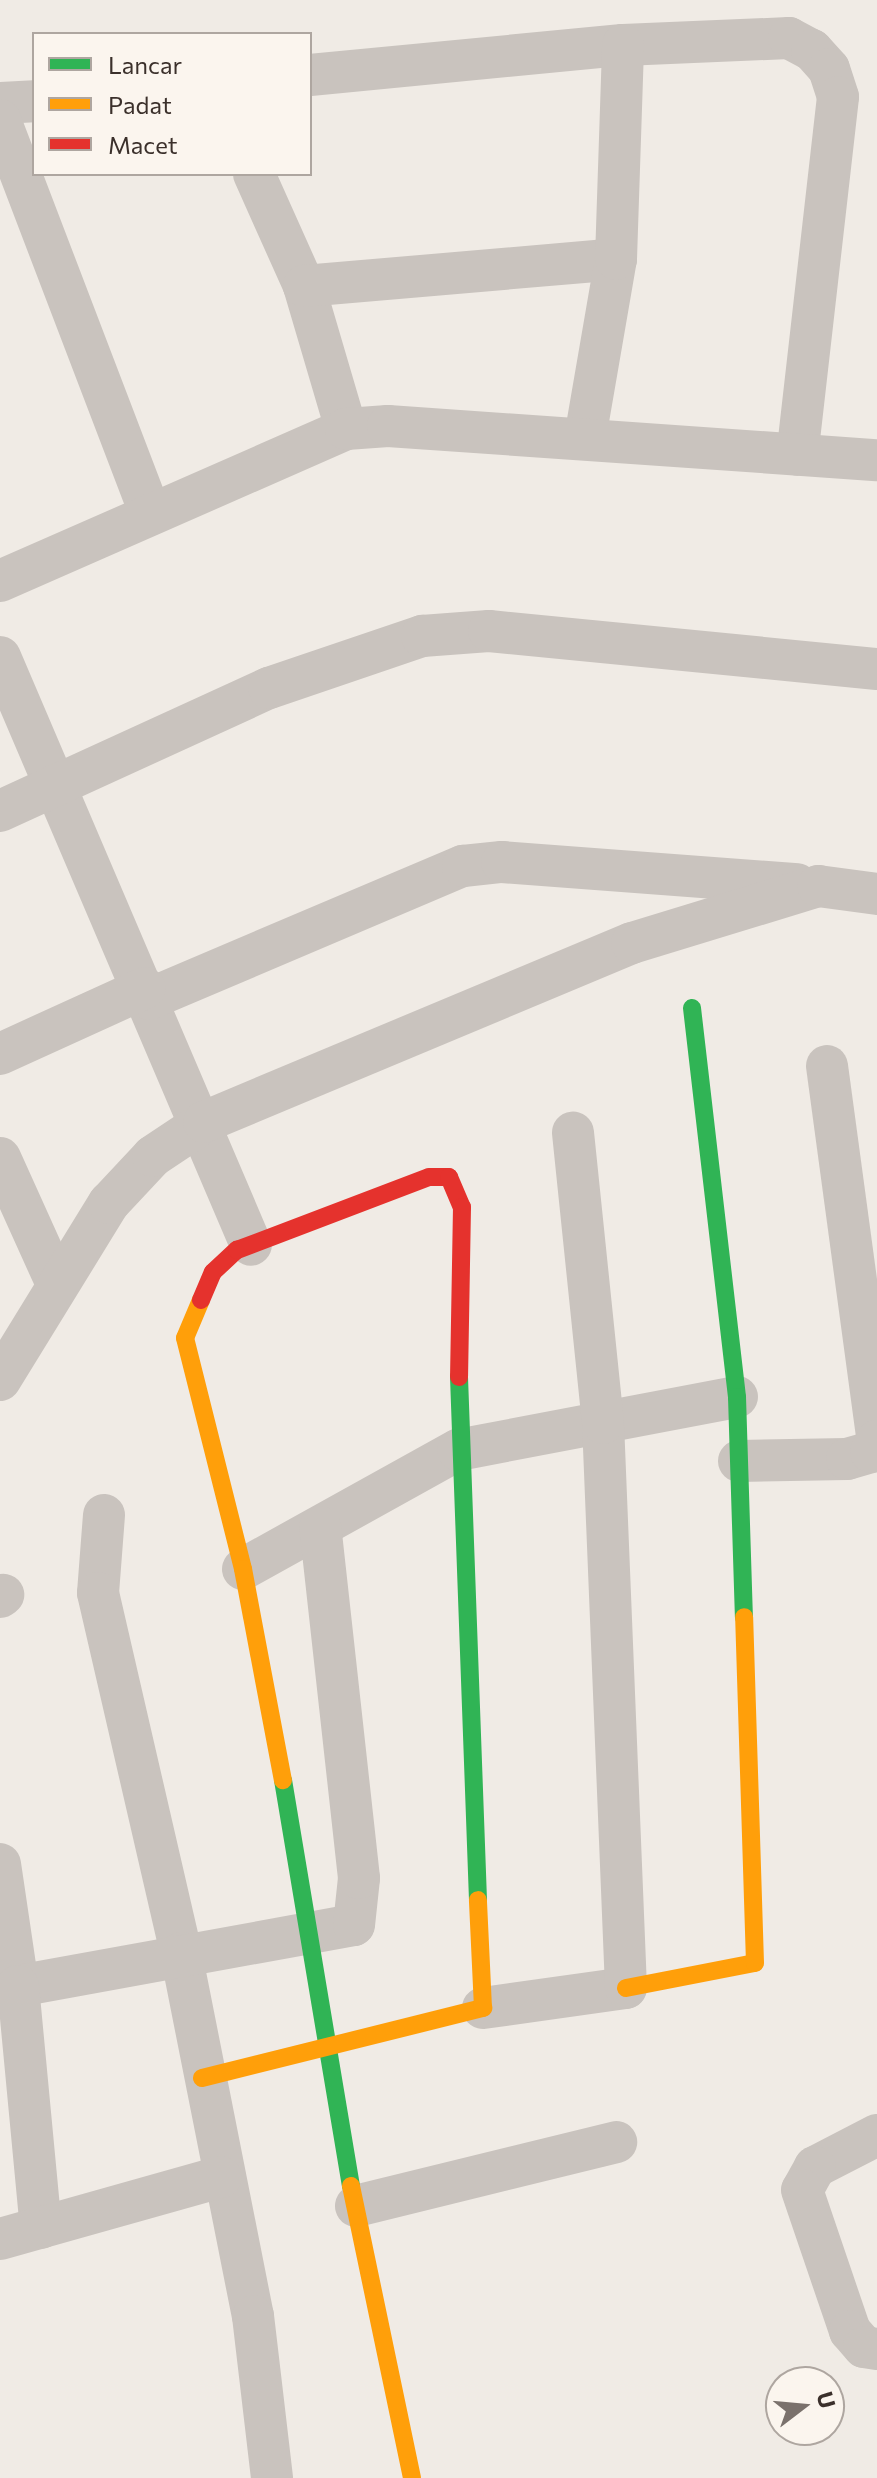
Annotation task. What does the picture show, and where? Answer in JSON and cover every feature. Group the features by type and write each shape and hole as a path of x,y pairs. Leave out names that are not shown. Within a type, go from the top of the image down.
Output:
{"street":[{"path":"312,75 623,45 789,38 829,69 838,97 837,129 797,455"},
{"path":"585,438 616,259 623,45"},
{"path":"0,103 32,101"},
{"path":"0,120 150,513"},
{"path":"255,176 304,286 346,429"},
{"path":"304,286 616,259"},
{"path":"0,581 346,429 585,438 877,460"},
{"path":"0,811 269,688 422,636 489,631 877,669"},
{"path":"0,657 204,1122 251,1245"},
{"path":"0,1054 463,866 517,862 818,886 877,894"},
{"path":"0,1380 56,1282 136,1172 204,1122 632,943 818,886"},
{"path":"202,2078 333,2048 483,2008 626,1988 755,1963 737,1397 692,1008"},
{"path":"739,1461 847,1459 871,1452 877,1438 827,1066"},
{"path":"573,1133 603,1423 626,1988"},
{"path":"0,1158 56,1282"},
{"path":"412,2478 356,2206 333,2048 309,1935 243,1569 185,1338 213,1272 251,1245 429,1177 449,1177 462,1207 458,1450 483,2008"},
{"path":"243,1569 458,1450 737,1397"},
{"path":"104,1515 98,1593 181,1953 220,2177 253,2316 272,2478"},
{"path":"18,1986 181,1953 309,1935 354,1925 360,1894 320,1527"},
{"path":"0,1864 18,1986 41,2228"},
{"path":"877,2135 815,2167 802,2190 850,2331 864,2347 877,2349"},
{"path":"356,2206 616,2142"},
{"path":"0,2239 220,2177"}],"traffic: fast":[{"path":"692,1008 737,1397 744,1617"},
{"path":"459,1377 478,1900"},
{"path":"283,1780 351,2186"}],"traffic: slow":[{"path":"201,1300 185,1338 243,1569 283,1780"},
{"path":"626,1988 755,1963 744,1617"},
{"path":"202,2078 483,2008 478,1900"},
{"path":"351,2186 412,2478"}],"traffic: jam":[{"path":"201,1300 213,1272 237,1250 429,1177 449,1177 462,1207 459,1377"}]}
